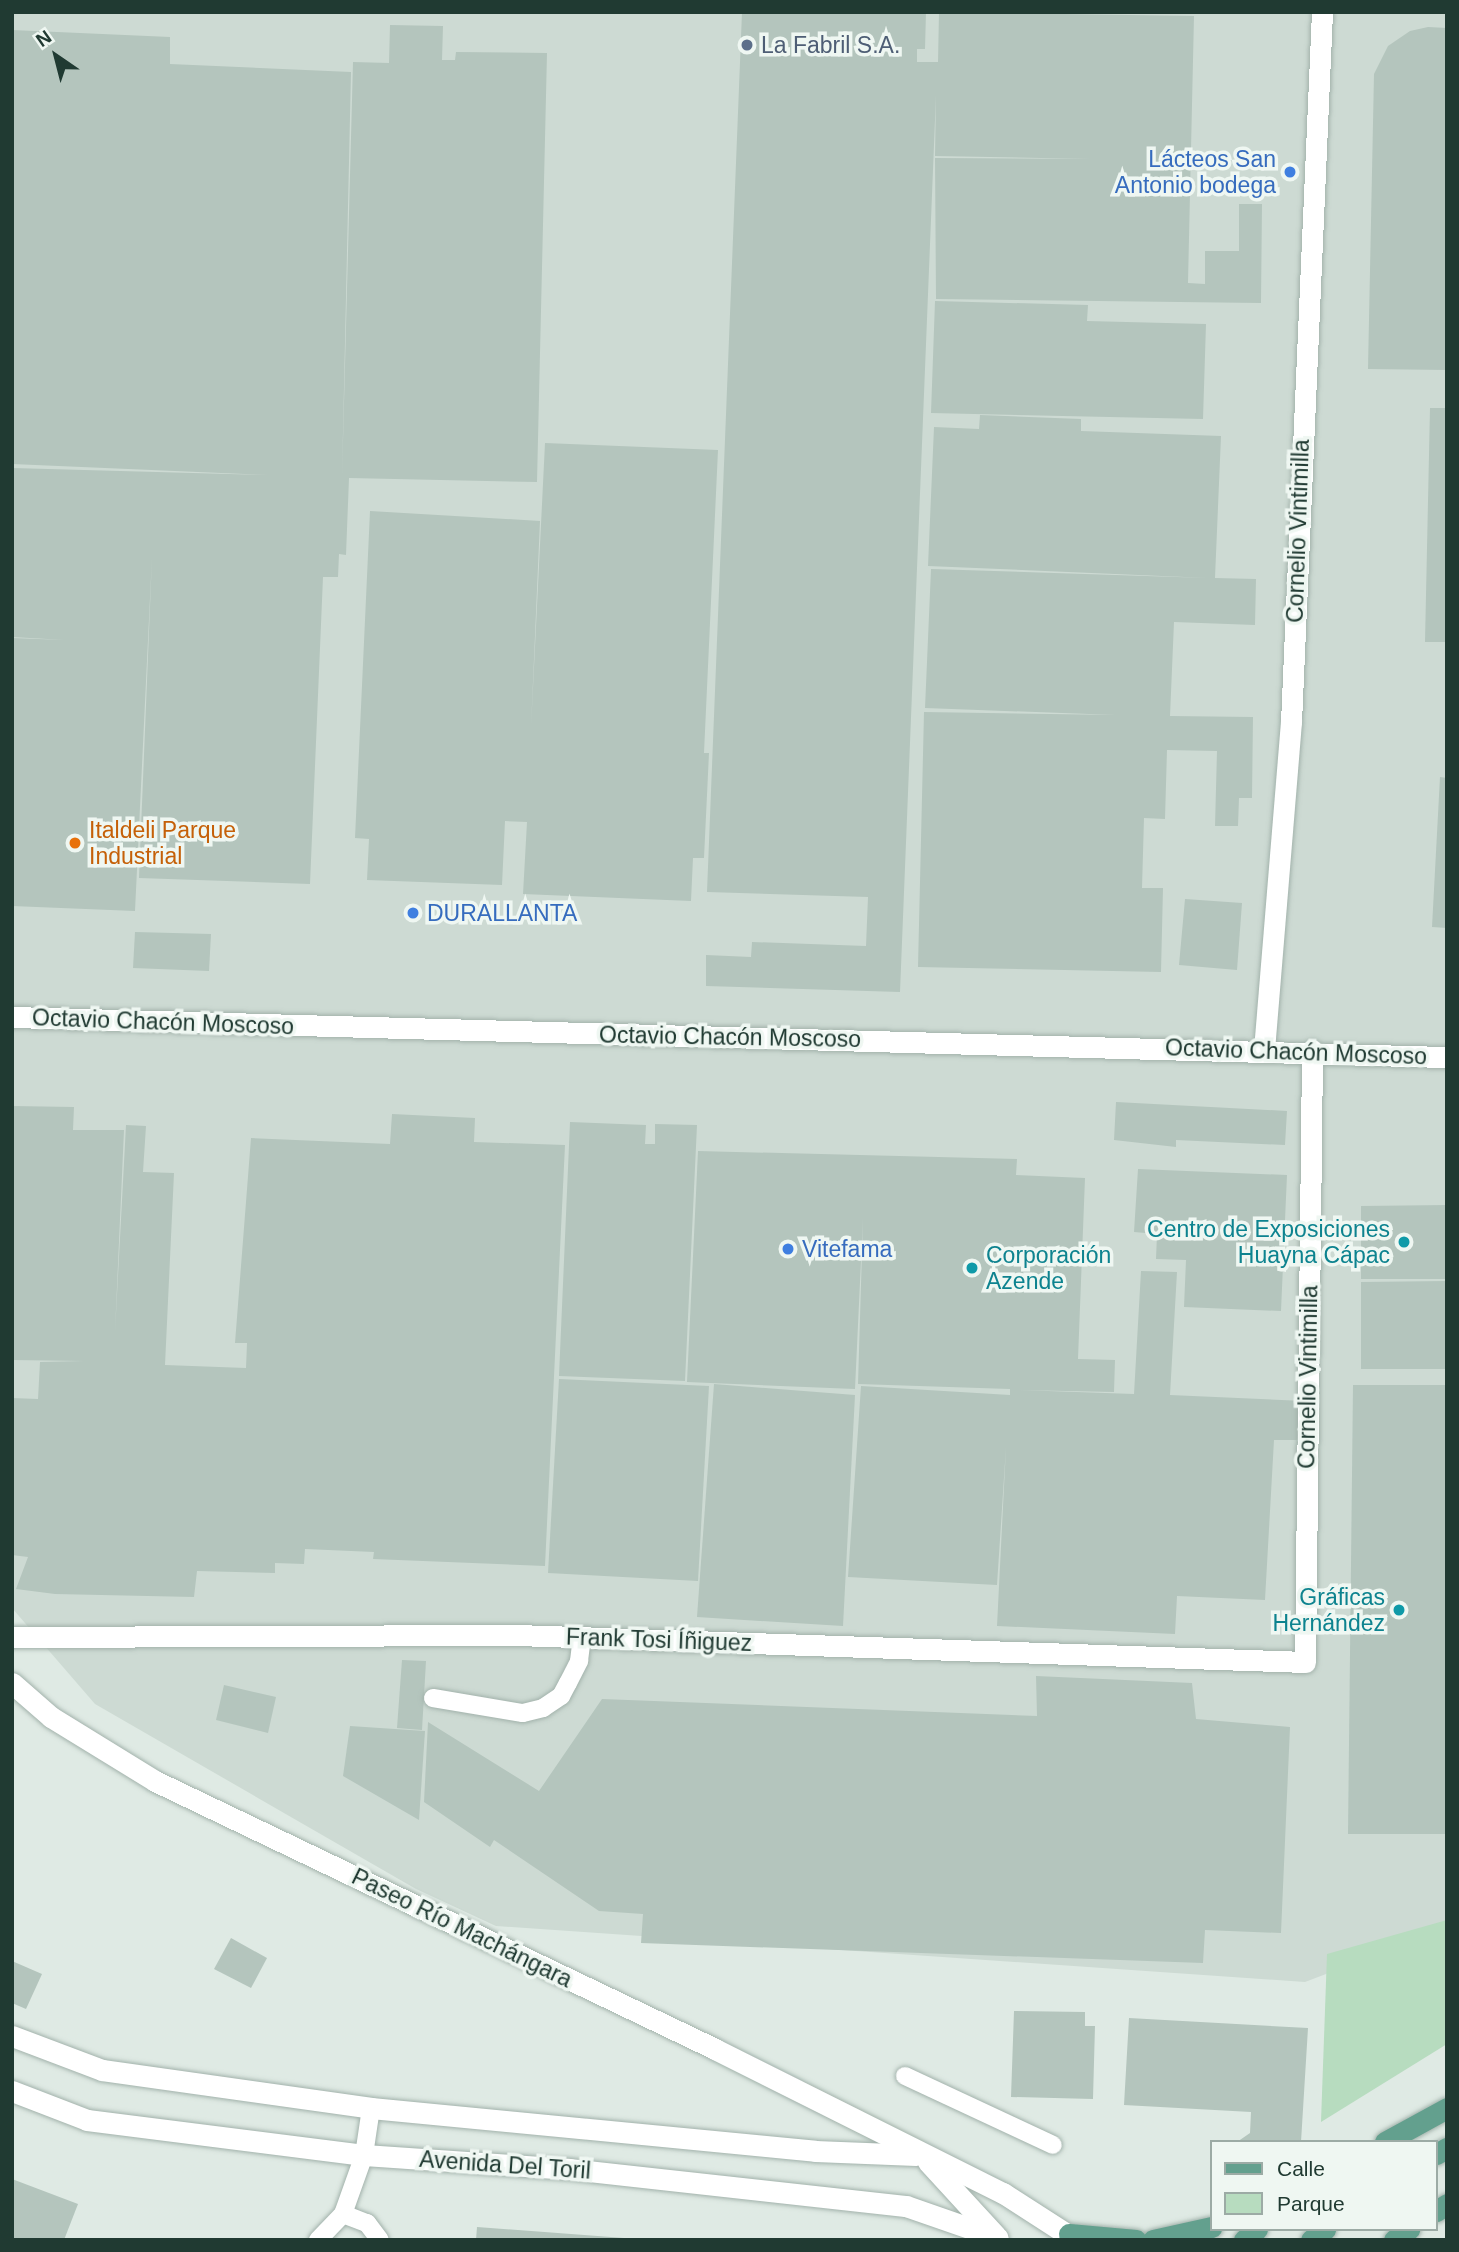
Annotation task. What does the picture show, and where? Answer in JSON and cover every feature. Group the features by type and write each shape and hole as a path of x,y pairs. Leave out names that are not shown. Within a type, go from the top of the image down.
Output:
{"main road":[{"name":"Cornelio Vintimilla","path":"1265,1050 1291,722 1322,12"},
{"name":"Octavio Chacón Moscoso","path":"12,1017 1312,1051 1447,1057"},
{"name":"Cornelio Vintimilla","path":"1305,1662 1312,1051"},
{"name":"Frank Tosi Íñiguez","path":"12,1637 582,1638 1305,1662"},
{"name":"Paseo Río Machángara","path":"12,1684 51,1717 155,1781 715,2049 922,2155 1003,2193 1072,2237"},
{"name":"Avenida Del Toril","path":"12,2036 102,2070 371,2108 816,2151 922,2155"},
{"name":"Avenida Del Toril","path":"12,2091 87,2120 364,2155 570,2169 860,2199 906,2206 998,2239"},
{"path":"1389,2140 1447,2108"},
{"name":"Paseo Río Machángara","path":"922,2155 998,2239"},
{"path":"1153,2240 1210,2227"},
{"path":"1072,2237 1136,2240"}],"lane":[{"path":"433,1698 523,1713 543,1709 561,1696 579,1661 582,1638"},
{"path":"905,2076 1053,2145"},
{"path":"318,2240 343,2214 364,2155 371,2108"},
{"path":"343,2214 367,2223 380,2240"}],"shaded area":[{"path":"12,12 1447,12 1447,1928 1305,1982 496,1926 416,1889 95,1704 12,1608"}],"green space":[{"path":"1447,1920 1447,2044 1321,2122 1327,1954"}],"building":[{"path":"742,12 926,12 925,49 917,49 917,62 938,62 939,12 1194,16 1188,283 1205,284 1205,251 1239,251 1239,204 1262,204 1261,303 936,299 935,158 1092,159 935,156 936,95 900,992 706,986 706,955 751,957 752,942 866,946 868,897 707,892"},
{"path":"390,25 443,26 442,60 455,60 456,52 547,53 537,482 349,478 346,555 339,554 338,577 323,577 310,884 139,878 152,557 135,911 12,906 12,638 65,640 12,637 12,468 269,475 12,464 12,30 170,37 170,64 351,72 342,478 353,62 389,63"},
{"path":"1428,27 1447,28 1447,370 1368,369 1374,74 1388,46 1410,31"},
{"path":"935,301 1088,305 1087,321 1206,324 1203,419 931,413"},
{"path":"1430,408 1447,408 1447,642 1425,642"},
{"path":"980,415 1081,419 1081,431 1221,436 1215,578 1256,579 1255,625 1174,622 1170,716 1253,717 1252,798 1239,798 1238,826 1215,826 1217,751 1167,750 1165,819 1144,818 1142,888 1163,888 1161,972 918,967 924,712 1116,715 925,708 931,569 1208,578 928,566 934,427 979,429"},
{"path":"545,443 718,450 704,753 709,753 704,858 693,858 691,901 523,894 527,822 505,821 502,885 367,880 369,839 355,838 370,511 540,521 531,728"},
{"path":"1440,777 1447,778 1447,928 1432,927"},
{"path":"1185,899 1242,903 1237,970 1179,965"},
{"path":"135,932 211,934 209,971 133,968"},
{"path":"1116,1102 1287,1111 1285,1145 1176,1140 1176,1147 1114,1140"},
{"path":"12,1106 74,1107 73,1130 124,1130 115,1332 126,1125 146,1126 143,1172 174,1173 165,1365 246,1368 247,1343 235,1343 251,1138 390,1144 392,1114 475,1118 474,1142 565,1145 545,1566 373,1559 374,1552 305,1549 304,1564 275,1563 275,1573 197,1571 194,1597 55,1594 16,1589 28,1557 12,1555 12,1398 38,1399 40,1362 84,1361 12,1360"},
{"path":"570,1122 646,1125 645,1144 655,1144 655,1124 697,1125 685,1381 559,1376"},
{"path":"698,1151 1017,1159 1016,1175 1085,1178 1078,1359 1115,1360 1114,1392 1019,1390 1134,1394 1141,1271 1177,1272 1170,1395 1304,1401 1302,1440 1274,1440 1265,1600 1177,1596 1175,1634 997,1626 1006,1447 997,1585 848,1577 861,1386 1010,1395 1010,1389 858,1384 863,1218 855,1389 687,1382"},
{"path":"1138,1169 1287,1175 1281,1311 1184,1307 1186,1260 1156,1259 1157,1234 1134,1232"},
{"name":"Centro de Exposiciones Huayna Cápac","path":"1447,1205 1447,1279 1361,1279 1361,1206"},
{"path":"1447,1281 1447,1369 1361,1369 1361,1282"},
{"path":"559,1379 709,1386 698,1581 548,1573"},
{"path":"714,1384 855,1395 843,1626 697,1617"},
{"name":"Gráficas Hernández","path":"1353,1385 1447,1385 1447,1834 1348,1834"},
{"path":"402,1660 426,1661 422,1730 397,1728"},
{"path":"1036,1676 1192,1683 1196,1719 1290,1727 1281,1933 1205,1930 1203,1963 641,1943 643,1914 599,1911 494,1840 490,1847 424,1802 428,1722 539,1791 602,1699 1037,1716"},
{"path":"224,1685 276,1697 268,1733 216,1720"},
{"path":"350,1726 425,1731 419,1820 343,1776"},
{"path":"231,1938 267,1958 251,1988 214,1969"},
{"path":"12,1961 42,1974 26,2009 12,2003"},
{"path":"1014,2011 1085,2012 1085,2026 1095,2026 1093,2099 1011,2097"},
{"path":"1129,2018 1308,2028 1301,2140 1240,2140 1250,2133 1251,2112 1124,2105"},
{"path":"12,2179 78,2204 64,2240 12,2240"},
{"path":"477,2227 624,2238 624,2240 476,2240"}],"place":[{"name":"La Fabril S.A.","path":"747,45"},
{"name":"Lácteos San Antonio bodega","path":"1290,172"},
{"name":"Italdeli Parque Industrial","path":"75,843"},
{"name":"DURALLANTA","path":"413,913"},
{"name":"Centro de Exposiciones Huayna Cápac","path":"1404,1242"},
{"name":"Vitefama","path":"788,1249"},
{"name":"Corporación Azende","path":"972,1268"},
{"name":"Gráficas Hernández","path":"1399,1610"}]}
